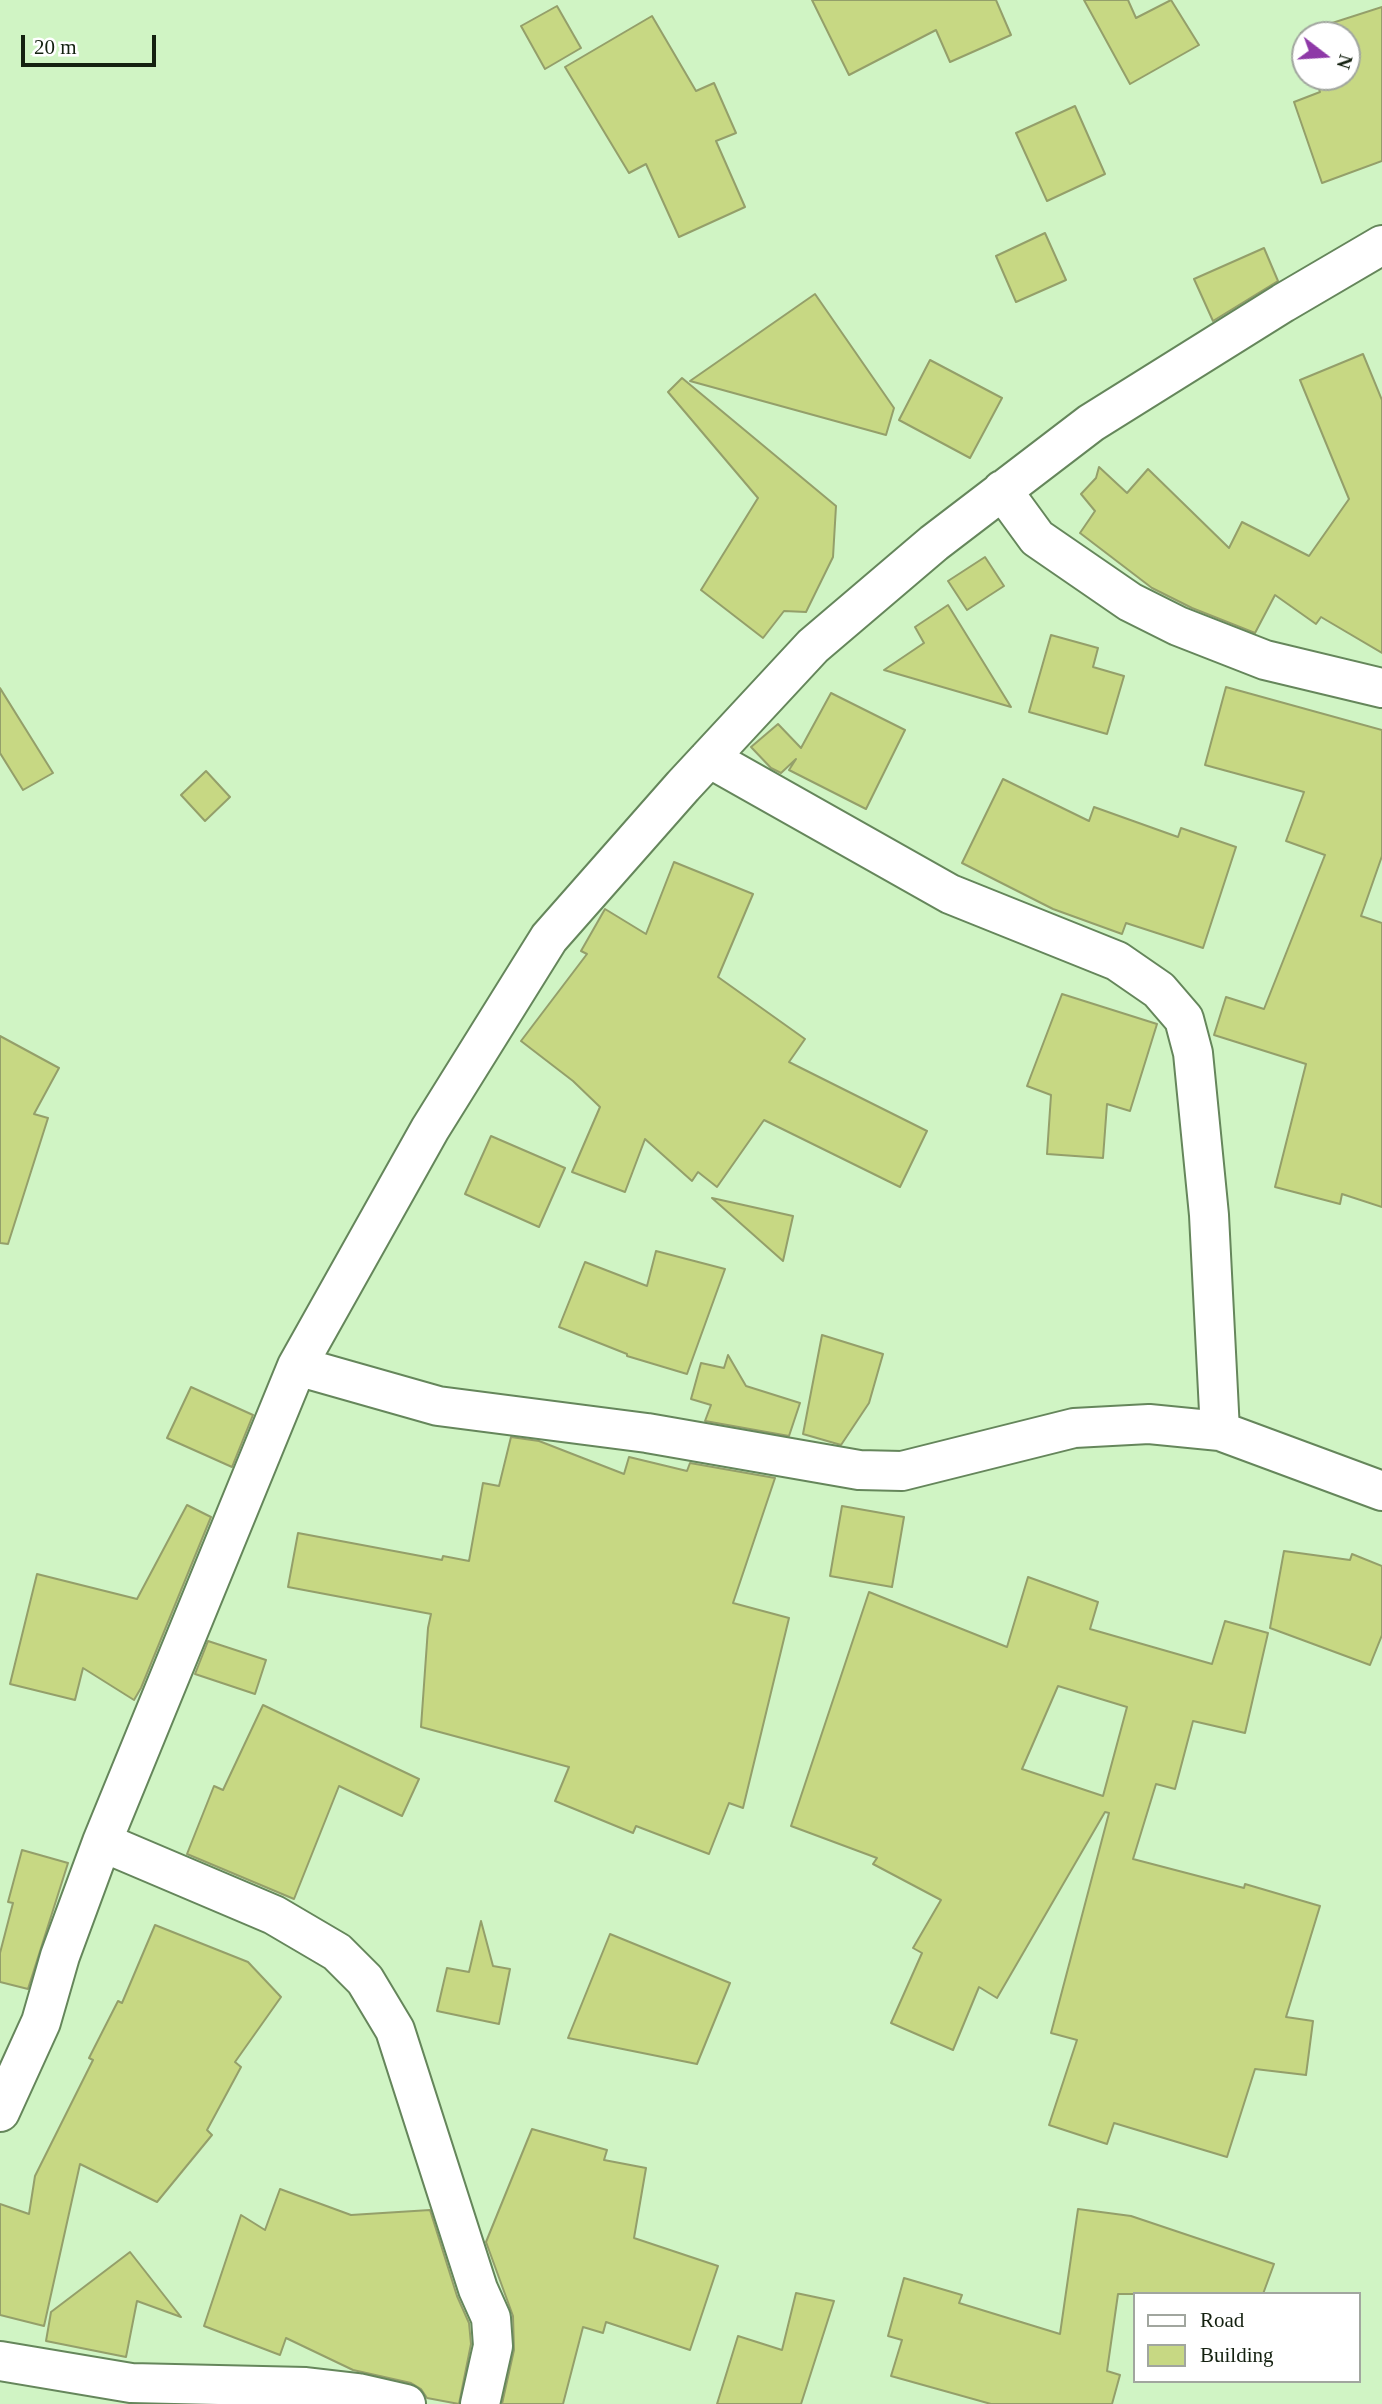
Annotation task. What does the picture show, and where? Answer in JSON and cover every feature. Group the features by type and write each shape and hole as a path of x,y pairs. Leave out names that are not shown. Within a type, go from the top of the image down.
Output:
{"street":[{"path":"0,2112 41,2022 60,1956 102,1842 297,1366 430,1129 549,938 813,646 934,543 1091,423 1283,303 1382,245"},
{"path":"1003,490 1037,538 1130,602 1178,626 1265,660 1382,688"},
{"path":"709,758 950,894 1117,961 1158,990 1184,1018 1194,1053 1209,1215 1220,1431"},
{"path":"297,1366 438,1406 647,1433 859,1470 902,1471 1074,1428 1149,1423 1220,1431 1382,1491"},
{"path":"102,1842 274,1915 337,1952 365,1980 395,2030 478,2289 491,2318 493,2346 480,2404"},
{"path":"0,2361 131,2383 306,2387 358,2393 406,2404"}],"building":[{"path":"812,0 996,0 1011,35 950,62 936,30 849,75"},
{"path":"1084,0 1128,0 1136,18 1171,0 1199,45 1130,84"},
{"path":"557,6 581,48 545,69 521,26"},
{"path":"1382,7 1382,161 1322,183 1294,102 1320,91 1361,91 1361,21 1338,21"},
{"path":"652,16 696,91 714,83 736,133 716,141 745,207 679,237 646,164 629,173 565,67"},
{"path":"1075,106 1105,174 1047,201 1016,133"},
{"path":"1045,233 1066,280 1016,302 996,256"},
{"path":"1264,248 1278,281 1213,321 1194,279"},
{"path":"815,294 894,408 886,435 690,381"},
{"path":"1363,354 1382,400 1382,653 1321,617 1316,624 1275,595 1255,633 1192,608 1152,588 1080,533 1095,511 1081,494 1096,478 1099,467 1127,493 1148,469 1229,548 1242,522 1309,556 1349,499 1300,380"},
{"path":"930,360 1002,398 970,458 899,420"},
{"path":"682,378 836,506 833,557 806,612 784,611 763,638 701,590 758,498 668,392"},
{"path":"985,557 1004,586 967,610 948,581"},
{"path":"948,605 1011,707 884,670 924,643 915,627"},
{"path":"1051,635 1098,648 1093,667 1124,676 1107,734 1029,712"},
{"path":"1226,687 1382,730 1382,856 1361,916 1382,923 1382,1207 1342,1194 1340,1204 1275,1187 1306,1064 1214,1035 1226,997 1264,1009 1325,855 1286,841 1304,792 1205,765"},
{"path":"0,688 53,773 23,790 0,753"},
{"path":"831,693 905,730 866,809 789,770 796,759 781,773 771,768 751,747 778,724 801,748"},
{"path":"206,771 230,797 205,821 181,795"},
{"path":"1003,779 1089,821 1094,807 1178,837 1181,828 1236,847 1203,948 1126,923 1122,934 1053,909 962,863"},
{"path":"674,862 753,894 718,977 805,1039 789,1062 927,1131 900,1187 764,1120 717,1187 698,1172 692,1181 645,1139 625,1192 572,1172 600,1107 573,1081 521,1041 587,954 581,951 605,909 646,934"},
{"path":"1062,994 1157,1024 1130,1111 1107,1104 1103,1158 1047,1154 1051,1095 1027,1086"},
{"path":"0,1036 59,1068 34,1114 48,1118 8,1244 0,1243"},
{"path":"491,1136 565,1168 539,1227 465,1194"},
{"path":"712,1198 793,1216 783,1261"},
{"path":"656,1251 725,1269 687,1374 627,1356 559,1327 585,1262 647,1286"},
{"path":"822,1335 883,1354 869,1403 841,1445 803,1434"},
{"path":"728,1355 746,1386 800,1403 789,1436 705,1421 711,1405 691,1399 701,1363 724,1368"},
{"path":"191,1387 253,1415 232,1467 167,1438"},
{"path":"511,1437 539,1441 624,1474 629,1457 687,1471 690,1463 775,1478 733,1603 789,1618 743,1808 729,1803 709,1854 636,1826 633,1833 555,1801 569,1767 421,1727 431,1614 288,1587 298,1533 442,1560 443,1556 469,1561 483,1483 499,1486"},
{"path":"187,1505 211,1517 134,1700 83,1668 75,1700 10,1684 37,1574 137,1599"},
{"path":"842,1506 904,1517 892,1587 830,1576"},
{"path":"1284,1551 1350,1560 1352,1554 1382,1566 1382,1635 1370,1665 1270,1628"},
{"path":"1028,1577 1098,1602 1090,1629 1212,1664 1225,1621 1268,1633 1245,1733 1193,1721 1175,1789 1156,1784 1133,1859 1244,1888 1245,1884 1320,1906 1286,2017 1313,2021 1306,2075 1255,2069 1227,2157 1114,2123 1107,2144 1049,2125 1077,2040 1051,2033 1109,1813 1105,1812 997,1998 979,1987 953,2050 891,2023 922,1953 913,1948 941,1900 873,1864 877,1858 791,1826 869,1592 1007,1647","holes":["1058,1686 1127,1707 1103,1796 1022,1769"]},
{"path":"208,1641 266,1660 255,1694 195,1674"},
{"path":"263,1705 419,1779 402,1816 339,1786 294,1899 187,1854 214,1786 223,1790"},
{"path":"22,1850 68,1863 28,1989 0,1982 0,1953 13,1903 8,1902"},
{"path":"481,1921 493,1966 510,1969 499,2024 437,2011 447,1968 469,1972"},
{"path":"155,1925 248,1962 281,1997 235,2062 241,2067 207,2130 212,2135 157,2202 80,2164 44,2326 0,2315 0,2204 29,2214 35,2176 93,2060 89,2058 118,2001 122,2003"},
{"path":"610,1934 730,1983 697,2064 568,2038"},
{"path":"532,2129 607,2150 604,2160 646,2168 634,2238 718,2266 690,2350 606,2322 603,2333 583,2327 563,2404 502,2404 514,2350 513,2316 486,2242"},
{"path":"280,2189 351,2215 430,2210 457,2296 469,2323 471,2344 459,2404 427,2398 421,2389 411,2383 353,2370 286,2338 280,2355 204,2326 241,2215 265,2230"},
{"path":"1078,2209 1131,2216 1274,2264 1264,2292 1118,2294 1107,2371 1120,2375 1112,2404 991,2404 891,2376 902,2340 888,2336 904,2278 962,2295 959,2303 1060,2334"},
{"path":"130,2252 181,2317 137,2301 126,2357 46,2341 51,2312"},
{"path":"796,2293 834,2301 801,2404 717,2404 738,2336 782,2350"}]}
